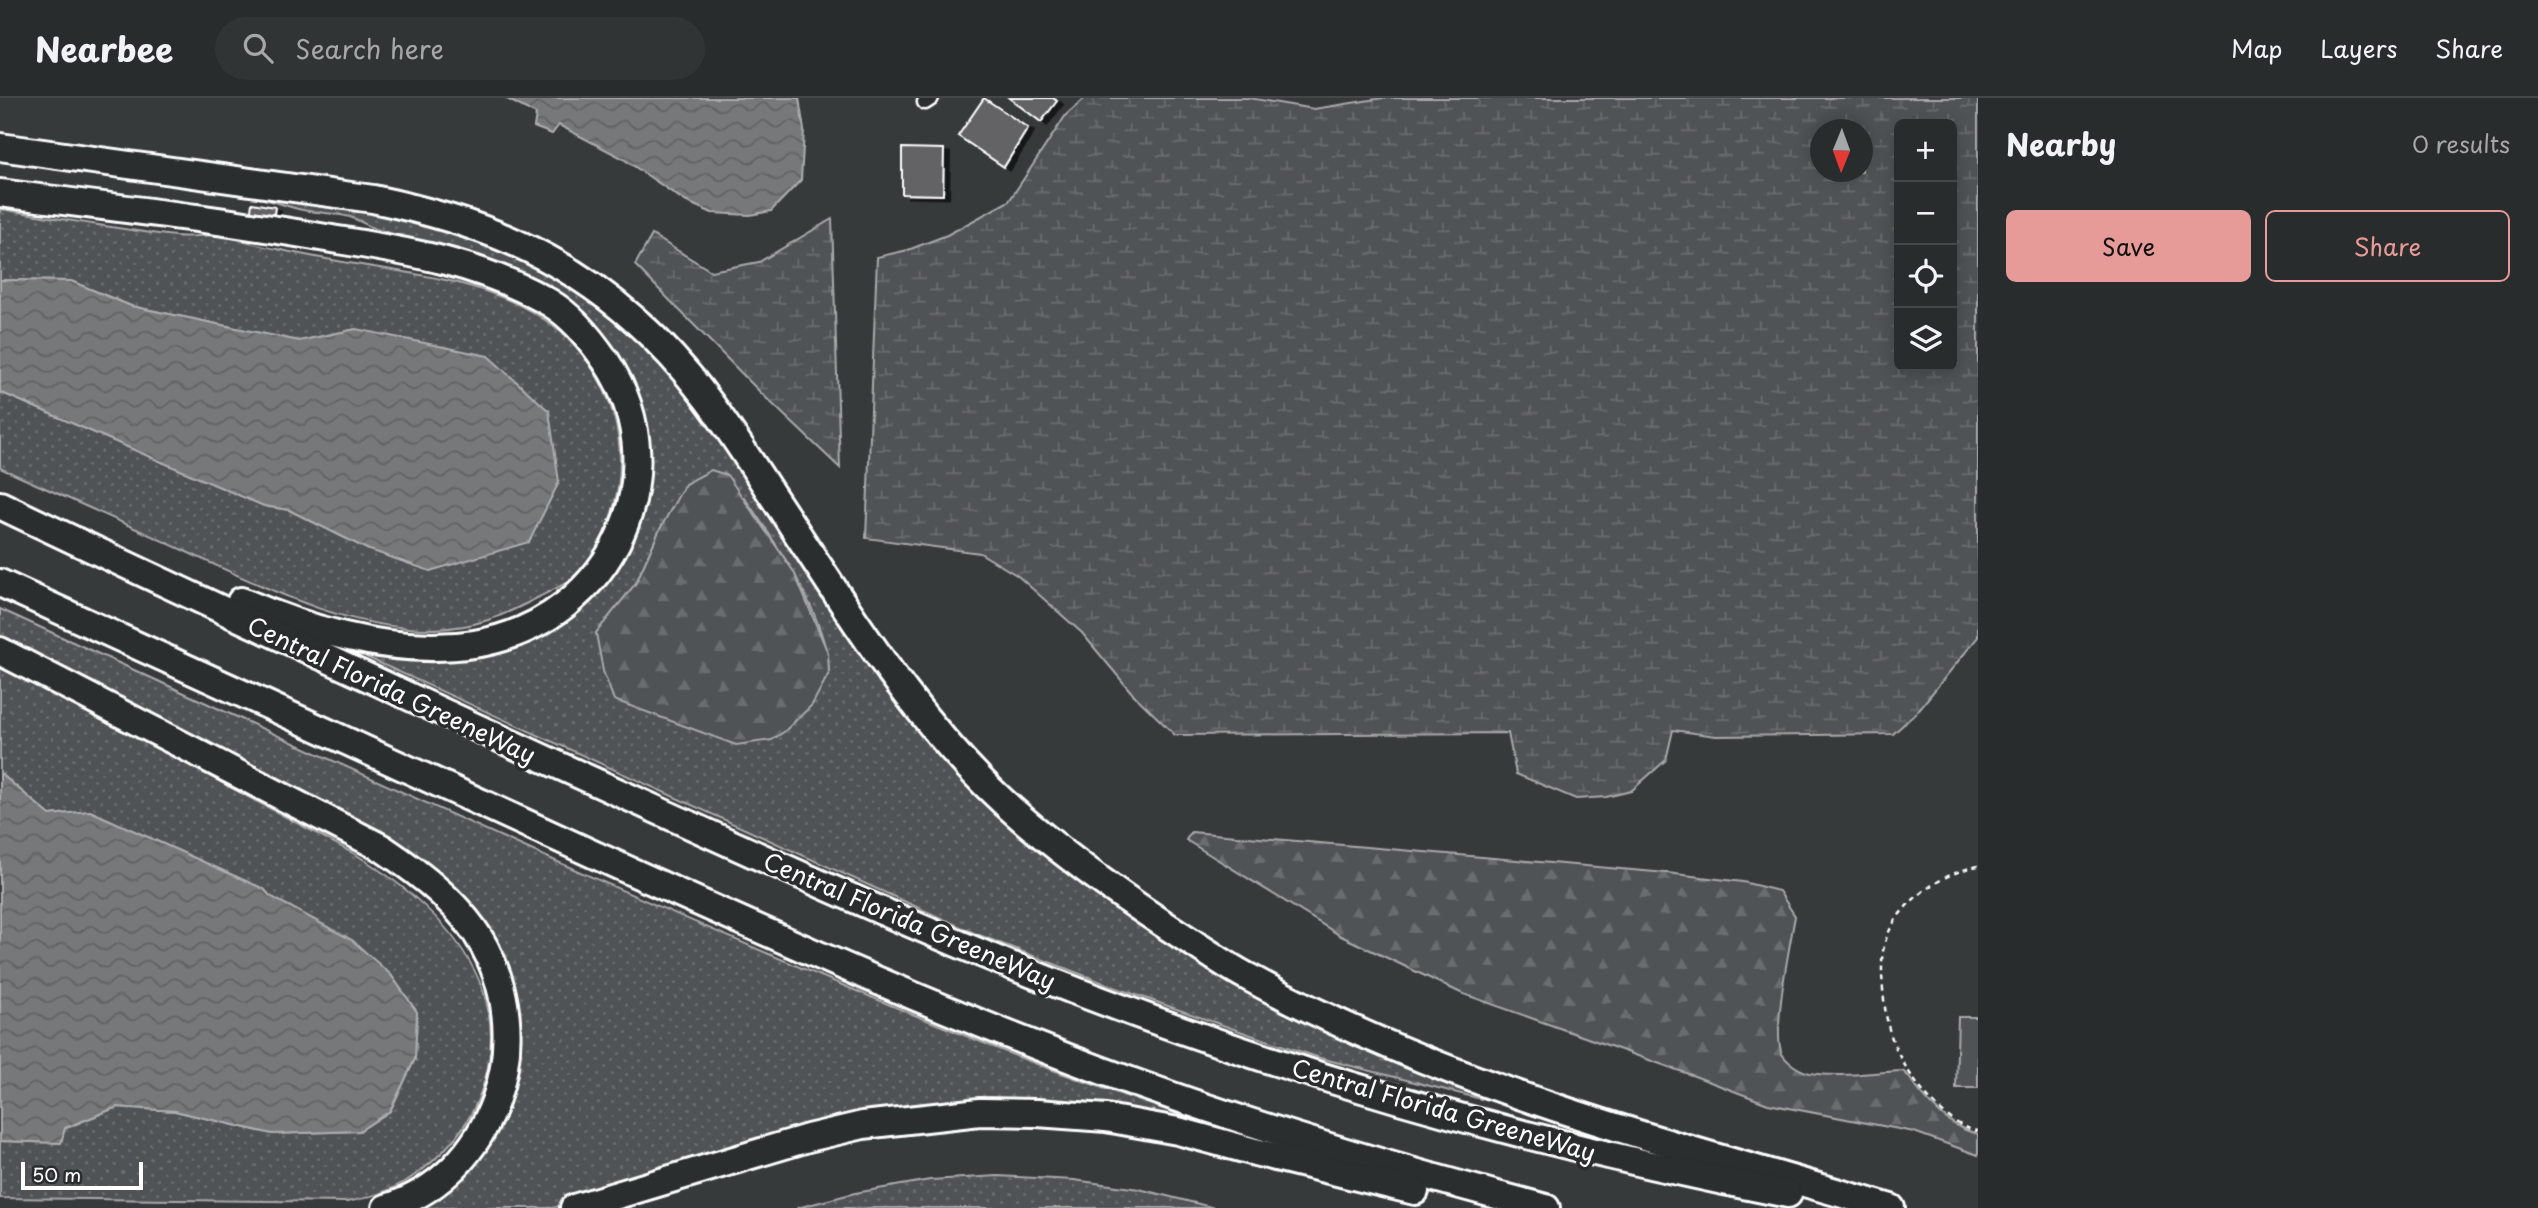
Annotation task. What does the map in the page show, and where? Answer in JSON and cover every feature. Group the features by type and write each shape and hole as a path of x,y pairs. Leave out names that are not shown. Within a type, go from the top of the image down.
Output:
{"highway":[{"path":"0,147 373,199 433,211 498,233 557,263 634,318 695,380 907,695 965,763 1020,817 1095,877 1247,977 1336,1022 1451,1071 1572,1115 1891,1208"},
{"path":"0,193 255,226 440,258 473,267 547,300 583,331 610,366 628,405 635,436 635,481 629,518 614,550 601,569 572,600 542,620 513,633 476,643 439,647 393,645 306,626 0,503"},
{"name":"Central Florida GreeneWay","path":"0,503 196,599 828,888 1075,990 1244,1052 1423,1106 1668,1169 1865,1208"},
{"path":"0,583 801,948 969,1019 1137,1084 1236,1117 1392,1167 1546,1208"},
{"path":"0,651 382,848 438,891 472,928 485,947 502,986 507,1053 499,1093 474,1146 446,1174 423,1190 386,1208"},
{"path":"574,1208 808,1138 863,1125 981,1112 1106,1118 1178,1131 1486,1208"}],"path":[{"path":"1978,866 1934,884 1910,904 1891,928 1883,951 1888,1027 1914,1082 1951,1120 1978,1131"}],"green space":[{"path":"1085,98 1249,98 1314,109 1383,98 1978,98 1978,637 1916,713 1893,734 1716,736 1673,730 1666,760 1631,791 1606,797 1576,799 1516,774 1508,733 1175,735 1132,693 1082,633 1018,576 980,553 866,538 877,257 908,250 947,235 1009,201 1066,115"},
{"path":"257,195 394,215 442,226 529,259 596,300 676,372 862,646 1114,902 1481,1089 1481,1099 1320,1058 1122,990 974,933 366,657 368,652 429,659 490,654 529,642 571,617 604,585 628,547 643,505 648,460 643,415 627,372 600,332 576,308 552,290 498,263 470,254 375,229 350,217 303,210 257,198","holes":["744,497 798,580 819,627 829,673 596,633 636,583 660,529"]},
{"path":"0,209 175,236 234,238 302,254 465,285 512,301 534,313 553,325 584,357 606,394 613,415 618,437 619,475 613,508 601,540 571,579 513,610 489,620 463,626 434,629 402,627 339,615 277,593 0,468 0,392 264,506 289,510 367,549 356,329 299,341 131,306 71,281 0,280"},
{"path":"832,219 840,468 761,393 635,265 652,235 711,271 759,262"},
{"path":"711,470 727,475 794,572 828,653 829,673 812,705 772,740 736,745 614,700 603,671 596,633 636,583 660,529 685,484"},
{"path":"0,609 503,838 883,1002 1038,1065 1233,1133 1100,1112 802,1132 553,1208 420,1208 454,1184 481,1155 502,1120 515,1081 521,1040 520,1018 511,976 494,937 471,909 371,827 217,747 0,640"},
{"path":"0,664 355,854 408,892 433,914 472,966 484,995 490,1027 489,1061 481,1092 467,1121 432,1162 393,1188 347,1202 0,1198 0,1141 61,1143 64,1129 117,1107 175,1111 272,1134 359,1131 390,1111 415,1059 417,1012 391,975 270,896 264,889 90,811 50,815 0,773"},
{"path":"1191,832 1667,873 1743,882 1779,891 1795,916 1779,1023 1781,1051 1785,1058 1810,1073 1844,1075 1902,1071 1943,1116 1959,1127 1978,1134 1978,1155 1914,1132 1768,1104 1461,993 1341,936 1186,840"},
{"path":"1958,1017 1978,1017 1978,1088 1956,1088"},
{"path":"998,1176 1074,1180 1139,1189 1215,1208 797,1208 855,1193 930,1180"}],"water":[{"path":"505,98 799,98 804,130 801,180 771,211 750,215 712,213 685,201 622,158 559,125 552,134 534,127 536,114"},
{"path":"0,280 71,281 131,306 299,341 356,329 488,356 549,411 559,482 529,542 430,571 367,549 289,510 264,506 0,392"},
{"path":"0,773 50,815 90,811 264,889 270,896 352,940 391,975 417,1012 415,1059 390,1111 359,1131 272,1134 175,1111 117,1107 65,1128 61,1143 0,1141"}],"building":[{"path":"984,98 1028,128 1004,167 958,136"},
{"path":"1009,98 1053,98 1057,101 1041,122"},
{"path":"902,148 944,149 943,195 902,194"},
{"path":"252,203 275,207 269,243 247,239"}]}
